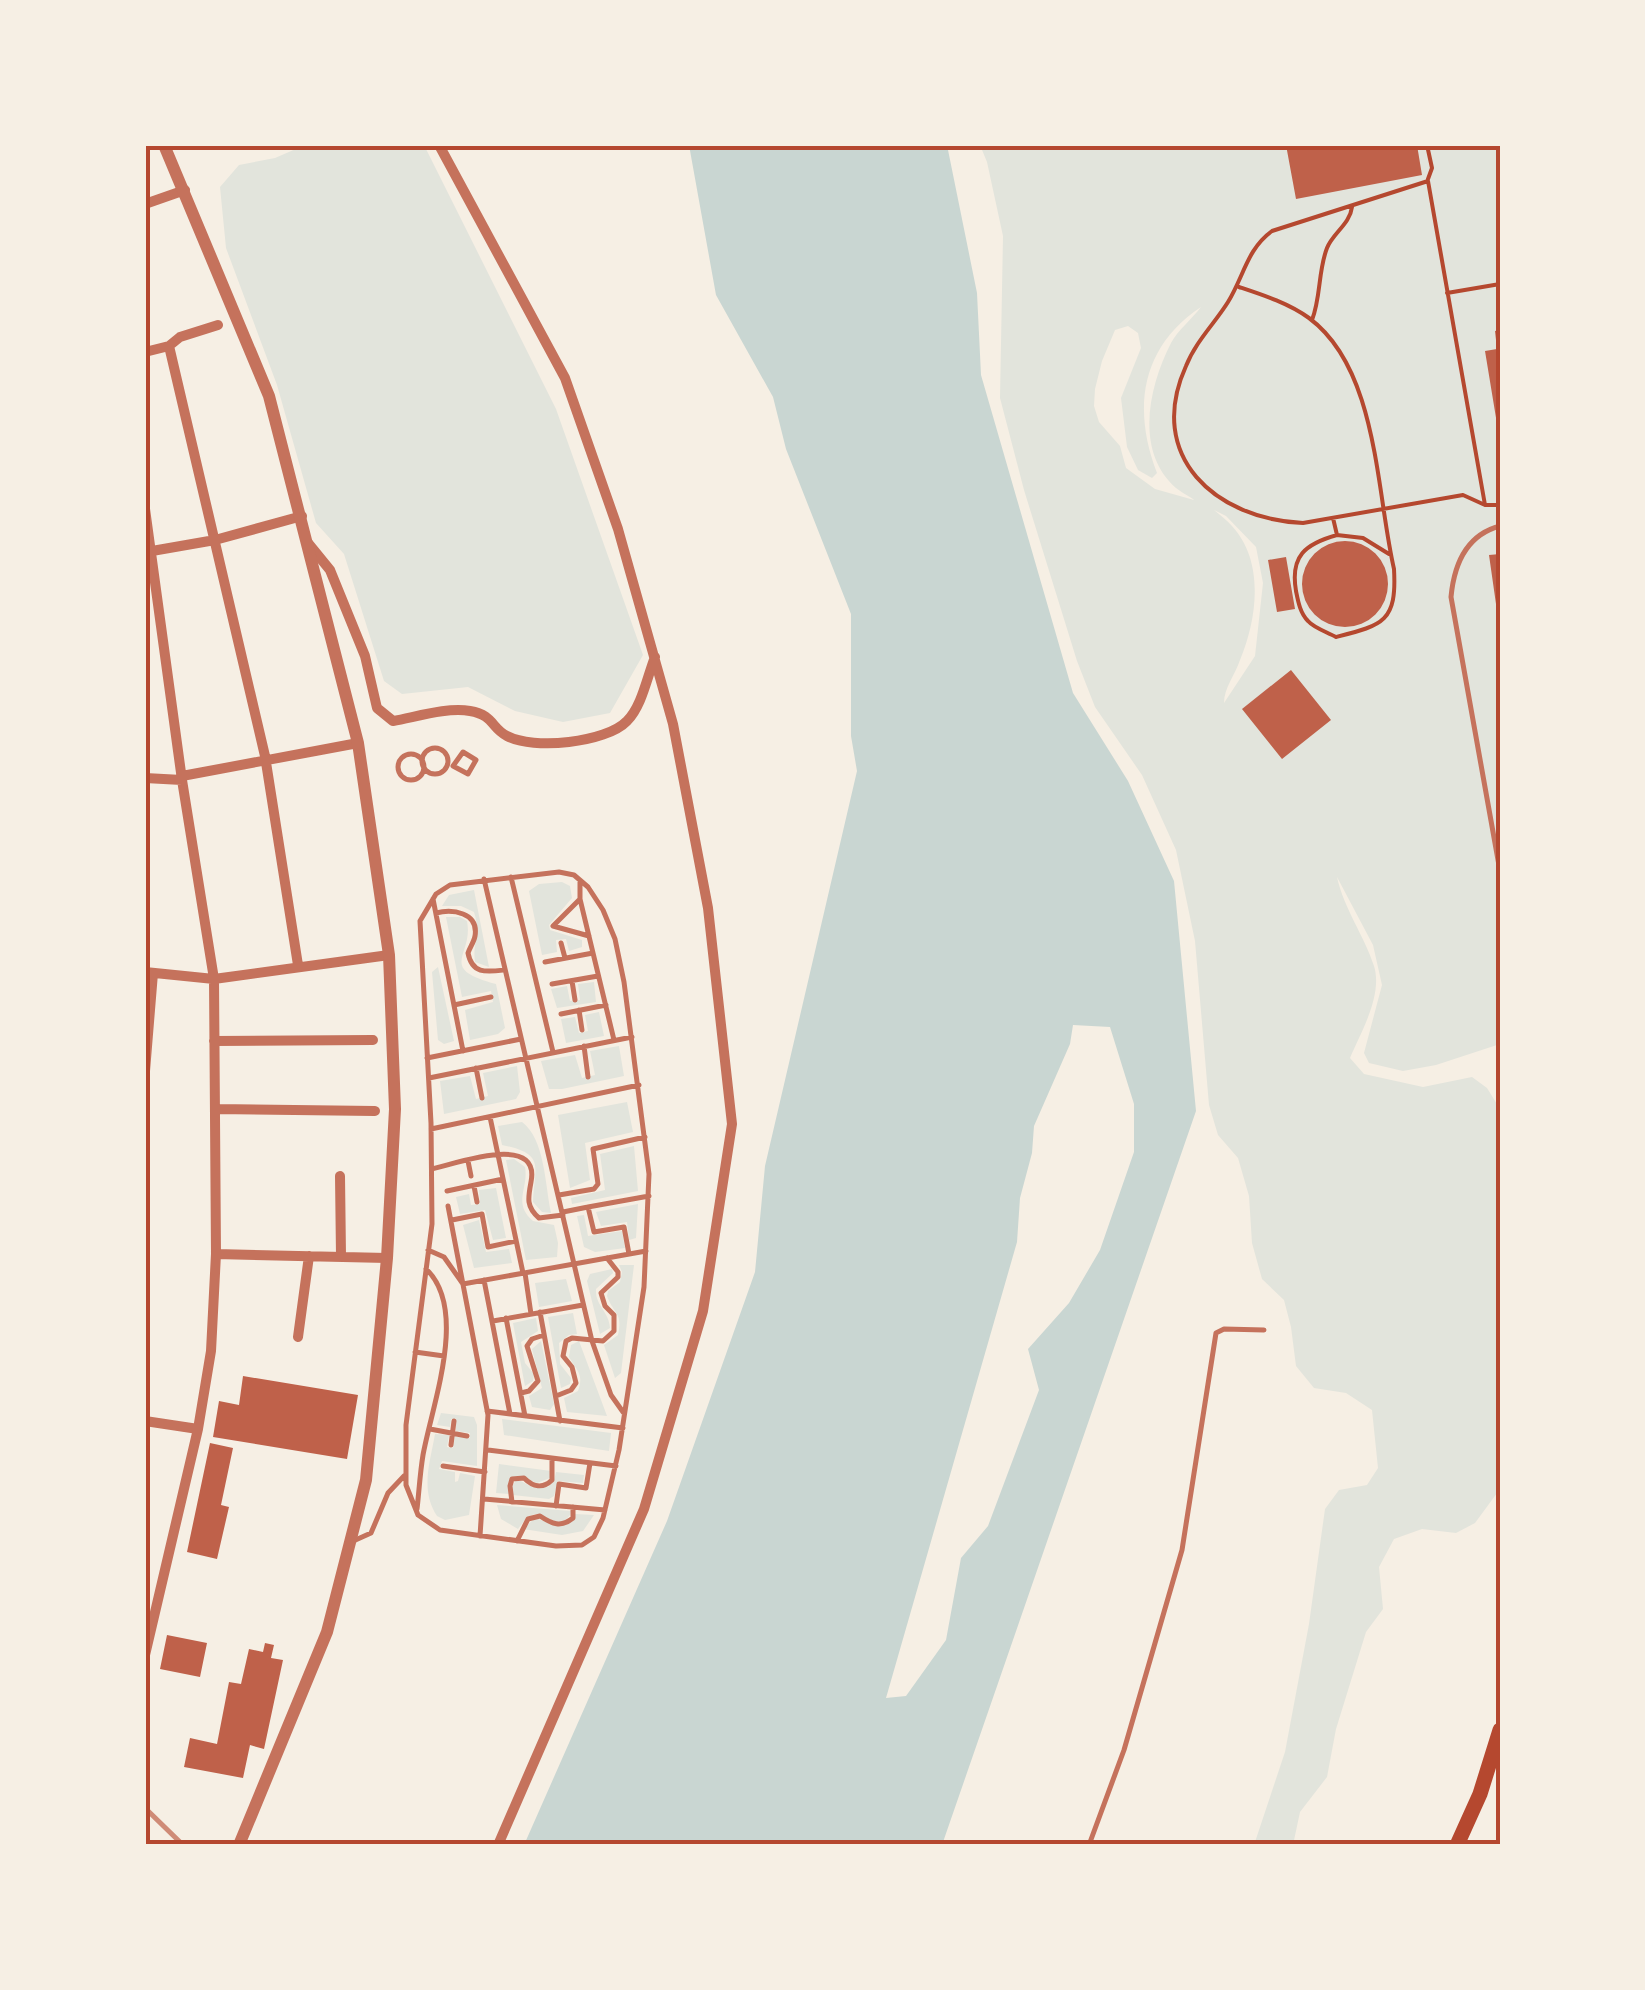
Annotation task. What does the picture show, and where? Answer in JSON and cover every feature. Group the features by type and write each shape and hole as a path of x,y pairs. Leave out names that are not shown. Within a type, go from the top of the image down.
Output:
{"main road":[{"path":"1457,1845 1480,1794 1500,1730"}],"street":[{"path":"164,145 269,396 358,742 389,954 395,1109 366,1480 327,1632 239,1845"},
{"path":"439,145 565,378 618,529 673,724 708,908 732,1124 703,1310 644,1509 498,1845"},
{"path":"145,204 185,190"},
{"path":"145,352 218,325"},
{"path":"168,346 265,760 298,965"},
{"path":"145,509 214,978 216,1254 211,1352 198,1429 145,1655"},
{"path":"152,552 302,516"},
{"path":"308,542 330,570 364,656 377,708 393,721 466,710 489,716 505,736 541,744 606,735 626,722 636,707 655,657"},
{"path":"145,778 182,778 358,742"},
{"path":"145,1071 149,972 214,978 389,954"},
{"path":"214,1041 373,1040"},
{"path":"215,1109 375,1111"},
{"path":"340,1176 341,1256"},
{"path":"216,1254 386,1258"},
{"path":"298,1337 309,1256"},
{"path":"145,1421 198,1429"}],"lane":[{"path":"218,325 238,318"},
{"path":"1500,526 1476,536 1466,549 1454,572 1451,596 1500,870"},
{"path":"438,773 427,770 423,763 418,756 410,754 400,761 400,773 414,779 421,775 423,763 426,752 442,750 448,761 438,773"},
{"path":"463,752 476,760 468,774 454,766 463,752"},
{"path":"438,773 440,781"},
{"path":"414,779 416,788"},
{"path":"559,872 580,880 603,910 615,940 645,1137 649,1196 646,1251 623,1428 605,1510 594,1537 582,1544 556,1546 440,1530 416,1512 406,1485 406,1425 428,1250 432,1169 420,921 433,899 450,885 512,877 559,872"},
{"path":"512,877 554,1052"},
{"path":"484,879 592,1342 611,1394 625,1415"},
{"path":"580,880 580,898 614,1040"},
{"path":"580,898 554,926 589,936"},
{"path":"433,899 462,1051"},
{"path":"436,914 465,914 474,929 468,953 474,968 480,972 504,970"},
{"path":"561,943 564,958"},
{"path":"545,962 593,953"},
{"path":"552,984 598,976"},
{"path":"572,981 575,1000"},
{"path":"454,1005 490,997"},
{"path":"561,1014 606,1005"},
{"path":"579,1010 582,1030"},
{"path":"428,1078 632,1036"},
{"path":"427,1058 521,1039"},
{"path":"584,1046 588,1077"},
{"path":"476,1068 482,1098"},
{"path":"431,1129 638,1085"},
{"path":"490,1116 532,1314"},
{"path":"559,1195 594,1189 598,1184 593,1149 645,1137"},
{"path":"432,1169 498,1154 516,1154 528,1162 532,1180 527,1202 539,1218 649,1196"},
{"path":"468,1161 471,1176"},
{"path":"447,1191 503,1180"},
{"path":"474,1186 477,1202"},
{"path":"448,1206 487,1411 488,1450 480,1536"},
{"path":"588,1207 594,1232 624,1227 629,1254"},
{"path":"450,1220 482,1214 488,1247 516,1241"},
{"path":"428,1250 444,1257 463,1284"},
{"path":"463,1284 646,1251"},
{"path":"556,1396 571,1390 576,1383 572,1367 563,1356 566,1341 603,1341 614,1331 614,1315 604,1306 602,1294 618,1272 606,1258"},
{"path":"416,1512 448,1334 441,1288 426,1269"},
{"path":"484,1280 510,1414"},
{"path":"492,1321 584,1305"},
{"path":"540,1312 560,1420"},
{"path":"506,1318 526,1416"},
{"path":"1088,1845 1124,1750 1182,1550 1216,1333 1264,1330"},
{"path":"520,1392 529,1391 538,1381 527,1346 532,1339 544,1335"},
{"path":"415,1352 444,1356"},
{"path":"487,1411 623,1428"},
{"path":"450,1446 454,1420"},
{"path":"429,1429 466,1436"},
{"path":"488,1450 616,1466"},
{"path":"512,1502 512,1480 524,1478 541,1486 552,1480 552,1458"},
{"path":"556,1506 559,1484 586,1488 590,1463"},
{"path":"443,1466 486,1472"},
{"path":"457,1479 458,1468"},
{"path":"350,1542 371,1533 388,1493 406,1474"},
{"path":"484,1500 605,1510"},
{"path":"518,1541 528,1519 540,1516 560,1524 572,1518 573,1507"}],"path":[{"path":"1428,145 1432,168 1428,181 1484,504"},
{"path":"1428,181 1272,231 1260,240 1236,286 1184,367 1174,421 1178,446 1199,482 1218,498 1248,514 1278,522 1333,518 1463,495 1484,504 1500,504"},
{"path":"1312,320 1319,301 1327,247 1351,216 1352,207"},
{"path":"1447,293 1500,284"},
{"path":"1236,286 1291,306 1312,320 1327,335 1362,395 1391,555 1396,594 1391,609 1375,627 1336,637 1309,622 1299,606 1293,574 1297,560 1309,546 1337,535 1363,538 1391,555"},
{"path":"1333,518 1337,535"}],"shaded area":[{"path":"305,145 424,145 556,409 643,655 610,713 563,722 515,711 468,687 402,694 384,681 344,554 316,523 277,385 226,248 220,187 239,165 275,158"},
{"path":"689,145 947,145 977,293 981,375 1073,693 1128,781 1174,881 1196,1111 942,1845 524,1845 667,1521 755,1272 765,1166 857,771 851,736 851,614 786,449 773,397 716,295","holes":["1073,1025 1110,1027 1134,1104 1134,1152 1100,1250 1069,1303 1028,1349 1039,1390 988,1526 961,1558 946,1640 906,1696 886,1698 1017,1242 1020,1198 1032,1153 1034,1126 1070,1044"]},
{"path":"980,145 1500,145 1500,1044 1436,1065 1403,1071 1369,1063 1364,1053 1382,985 1373,945 1337,877 1376,977 1370,1013 1350,1058 1364,1074 1423,1087 1472,1077 1487,1088 1500,1109 1500,1489 1475,1523 1456,1533 1422,1529 1394,1539 1379,1567 1383,1609 1366,1632 1336,1729 1327,1777 1300,1812 1293,1845 1254,1845 1285,1752 1325,1509 1339,1490 1367,1485 1378,1468 1372,1410 1346,1393 1314,1388 1296,1366 1284,1300 1262,1279 1252,1243 1249,1196 1238,1158 1218,1135 1209,1105 1195,941 1176,850 1142,775 1095,707 1077,661 1000,398 1003,236","holes":["1201,307 1177,334 1163,360 1150,418 1154,456 1163,473 1194,500 1155,489 1126,468 1120,446 1099,422 1094,406 1102,361 1115,330 1128,326 1138,333 1141,348 1121,398 1127,447 1138,470 1152,478 1157,473 1145,425 1147,381 1165,341","1214,510 1226,516 1256,547 1263,583 1255,656 1224,703 1251,627 1255,591 1254,573 1243,540"]},
{"path":"562,882 570,886 572,898 549,925 550,930 582,940 582,947 569,951 566,939 556,940 557,952 542,955 529,891 539,884"},
{"path":"474,890 489,967 475,962 474,912 461,906 442,906 449,895"},
{"path":"446,917 467,921 462,966 478,978 496,984 505,1028 498,1034 470,1040 465,1010 493,1002 491,991 462,997"},
{"path":"438,967 454,1041 444,1044 438,1040 432,972"},
{"path":"594,982 596,1002 557,1008 551,989 567,986 570,1001 580,1000 578,984"},
{"path":"599,1012 604,1036 566,1043 561,1019 575,1017 579,1033 588,1031 585,1015"},
{"path":"619,1046 624,1076 549,1089 541,1061 575,1055 582,1078 595,1075 590,1051"},
{"path":"517,1066 520,1092 516,1099 444,1114 440,1081 470,1076 476,1099 488,1096 483,1073"},
{"path":"627,1102 633,1132 585,1143 590,1180 570,1188 558,1115"},
{"path":"522,1122 540,1151 551,1213 542,1212 533,1202 532,1158 502,1145 498,1126"},
{"path":"634,1146 638,1191 572,1204 571,1198 605,1190 600,1154"},
{"path":"514,1159 525,1167 523,1208 533,1221 554,1225 557,1257 526,1260 506,1160"},
{"path":"496,1188 506,1238 493,1240 485,1210 460,1214 456,1197 469,1194 471,1205 480,1204 479,1190"},
{"path":"638,1204 636,1238 629,1240 627,1222 601,1226 596,1212"},
{"path":"584,1215 588,1236 622,1231 625,1248 595,1252 584,1247 577,1216"},
{"path":"479,1220 486,1252 509,1249 512,1263 474,1268 463,1225"},
{"path":"619,1265 634,1265 621,1373 615,1378 604,1345 618,1335 619,1318 607,1296 620,1282"},
{"path":"612,1269 613,1273 596,1289 610,1328 600,1334 587,1281 590,1274"},
{"path":"566,1279 572,1301 539,1307 535,1283"},
{"path":"573,1313 577,1334 559,1343 560,1364 571,1378 570,1384 561,1388 548,1317"},
{"path":"536,1318 538,1331 521,1342 525,1363 534,1374 533,1381 525,1386 513,1323"},
{"path":"541,1341 554,1404 550,1410 532,1407 529,1396 542,1388 532,1349"},
{"path":"579,1341 607,1416 567,1412 564,1398 578,1391 580,1385 579,1373 569,1357 571,1345"},
{"path":"441,1413 474,1417 477,1425 477,1466 442,1461 439,1469 455,1472 455,1482 460,1473 475,1476 469,1515 445,1520 437,1516 429,1496 435,1434 449,1435 447,1447 453,1448 455,1436 470,1438 470,1433 456,1431 456,1419 451,1419 450,1427 437,1425"},
{"path":"502,1419 611,1433 609,1451 504,1435"},
{"path":"499,1464 551,1471 550,1478 537,1483 518,1476 508,1483 509,1494 496,1493"},
{"path":"556,1472 584,1475 583,1483 558,1481 554,1496 549,1499 513,1495 512,1486 517,1479 534,1488 548,1487"},
{"path":"497,1505 571,1511 558,1522 535,1514 527,1517 518,1529 501,1519"},
{"path":"575,1514 594,1515 583,1531 562,1535 523,1529 535,1518 555,1525"}],"building":[{"path":"1286,145 1417,145 1422,175 1296,199"},
{"path":"1500,330 1498,430 1485,351 1497,349 1495,331"},
{"path":"1345,541 1375,554 1388,584 1375,614 1345,627 1315,614 1302,584 1315,554"},
{"path":"1500,554 1500,618 1498,618 1489,555"},
{"path":"1286,557 1295,609 1277,612 1268,560"},
{"path":"1291,670 1331,720 1282,759 1242,709"},
{"path":"243,1376 358,1395 347,1459 213,1437 219,1401 239,1405"},
{"path":"210,1443 233,1448 221,1505 229,1507 217,1559 187,1552"},
{"path":"167,1635 207,1643 200,1677 160,1669"},
{"path":"265,1643 274,1645 271,1658 283,1660 264,1749 250,1745 243,1778 184,1767 190,1738 217,1744 229,1682 241,1684 249,1649 263,1652"}],"railway":[{"path":"145,1808 183,1845"}]}
